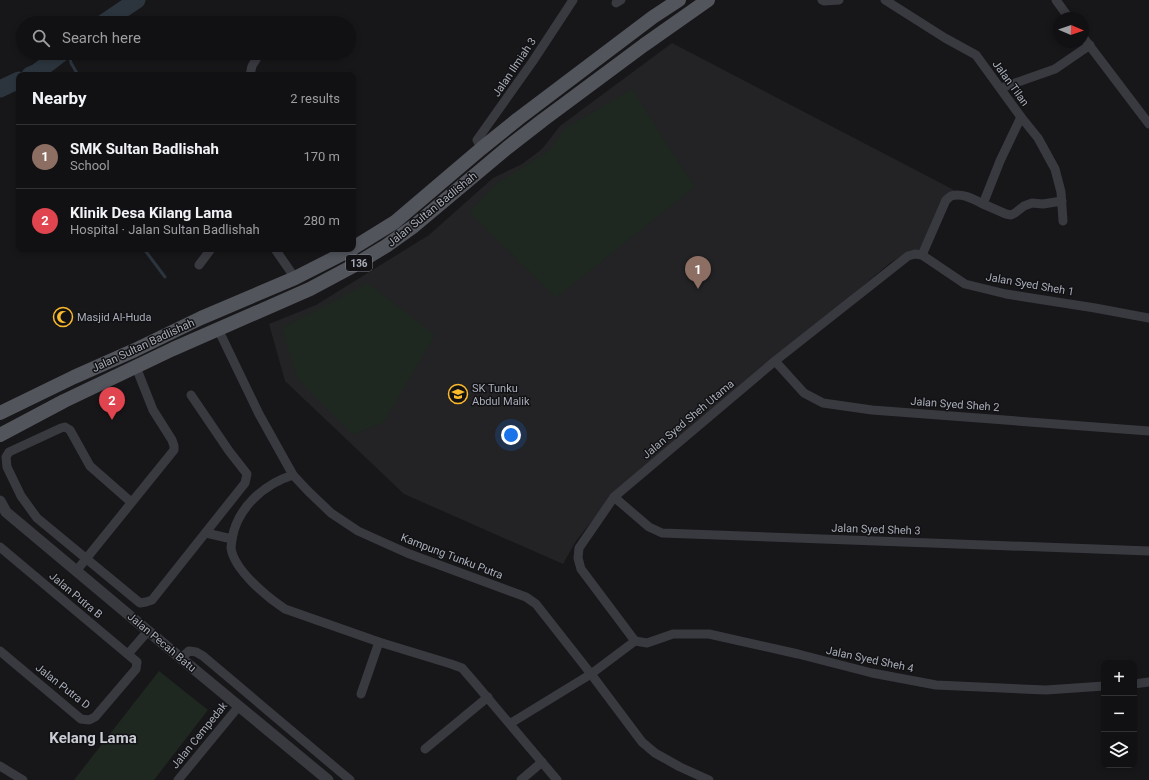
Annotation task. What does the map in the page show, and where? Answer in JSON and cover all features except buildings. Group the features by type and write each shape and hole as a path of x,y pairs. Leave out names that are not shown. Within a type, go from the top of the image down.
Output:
{"main road":[{"name":"Jalan Sultan Badlishah","path":"356,246 395,222 482,148 613,47 653,17 679,0"},
{"name":"Jalan Sultan Badlishah","path":"0,435 64,401 173,349 310,288 353,266 386,246 414,226 507,148 624,60 708,0"},
{"path":"613,47 623,45 627,48 624,60"},
{"name":"Jalan Sultan Badlishah","path":"0,412 201,318 295,278 345,252"}],"street":[{"name":"Jalan Ilmiah 3","path":"482,148 477,140 529,67 573,0"},
{"path":"822,0 839,0"},
{"name":"Jalan Tilan","path":"885,0 976,56 1038,138 1055,168 1061,192 1063,221"},
{"path":"1056,0 1065,12"},
{"path":"1001,88 1055,69 1090,45 1149,124"},
{"path":"251,72 256,60"},
{"path":"983,204 1000,161 1021,117"},
{"path":"919,254 946,200 952,196 971,198 1011,215 1016,213 1024,206 1032,203 1043,204 1062,201"},
{"path":"199,264 209,252"},
{"path":"276,252 295,278"},
{"name":"Jalan Syed Sheh 1","path":"919,254 965,284 1006,294 1149,318"},
{"name":"Jalan Syed Sheh Utama","path":"635,641 581,569 578,558 579,548 614,497 775,361 908,256 919,254"},
{"name":"Kampung Tunku Putra","path":"218,330 259,414 293,475 331,513 358,532 407,553 531,600 536,604 642,742 655,753 708,780"},
{"name":"Jalan Syed Sheh 2","path":"775,361 804,393 823,403 872,410 1149,431"},
{"path":"76,570 174,450 172,440 153,410 136,367"},
{"path":"131,502 90,466 74,435 65,427 9,452 6,457 7,467 21,496 37,518 140,603 152,600 246,483 247,474 229,451 191,395"},
{"path":"293,475 281,478 269,486 248,504 240,515 236,524 231,548 241,570 274,602 285,609 379,642 462,668 557,780"},
{"name":"Jalan Syed Sheh 3","path":"614,497 649,527 662,533 1149,552"},
{"name":"Jalan Pecah Batu","path":"0,501 3,515 76,570 328,780"},
{"path":"206,533 232,539"},
{"name":"Jalan Putra B","path":"0,547 137,662"},
{"path":"128,654 148,631"},
{"name":"Jalan Syed Sheh 4","path":"635,641 647,643 673,634 709,634 798,654 872,673 936,684 1046,690 1101,686"},
{"path":"510,724 590,674 635,641"},
{"path":"361,694 379,642"},
{"name":"Jalan Putra D","path":"0,651 81,719 90,720 95,718 136,669 137,662"},
{"path":"180,658 189,651 196,652 203,656 350,780"},
{"path":"1137,684 1149,682"},
{"path":"426,749 488,697"},
{"name":"Jalan Cempedak","path":"178,780 239,706"},
{"path":"522,780 542,762"},
{"path":"0,766 24,780"}],"shaded area":[{"path":"672,43 954,190 924,249 906,253 890,263 611,497 576,541 563,564 404,494 285,381 269,324 316,305 429,235 493,178 522,164 542,149 560,126"},
{"path":"632,89 695,187 556,298 469,212 497,183 549,151 564,129"},
{"path":"368,283 435,335 384,422 353,435 297,378 282,328"},
{"path":"159,671 208,710 154,780 74,780"}],"waterway":[{"path":"113,16 137,0"},
{"path":"37,72 53,60"},
{"path":"70,60 76,72"},
{"path":"0,89 16,81"},
{"path":"146,252 165,277"}],"place":[{"name":"SMK Sultan Badlishah","path":"698,289"},
{"name":"Masjid Al-Huda","path":"63,317"},
{"name":"SK Tunku Abdul Malik","path":"458,394"},
{"name":"Klinik Desa Kilang Lama","path":"112,420"}],"district":[{"name":"Kelang Lama","path":"93,738"}]}
